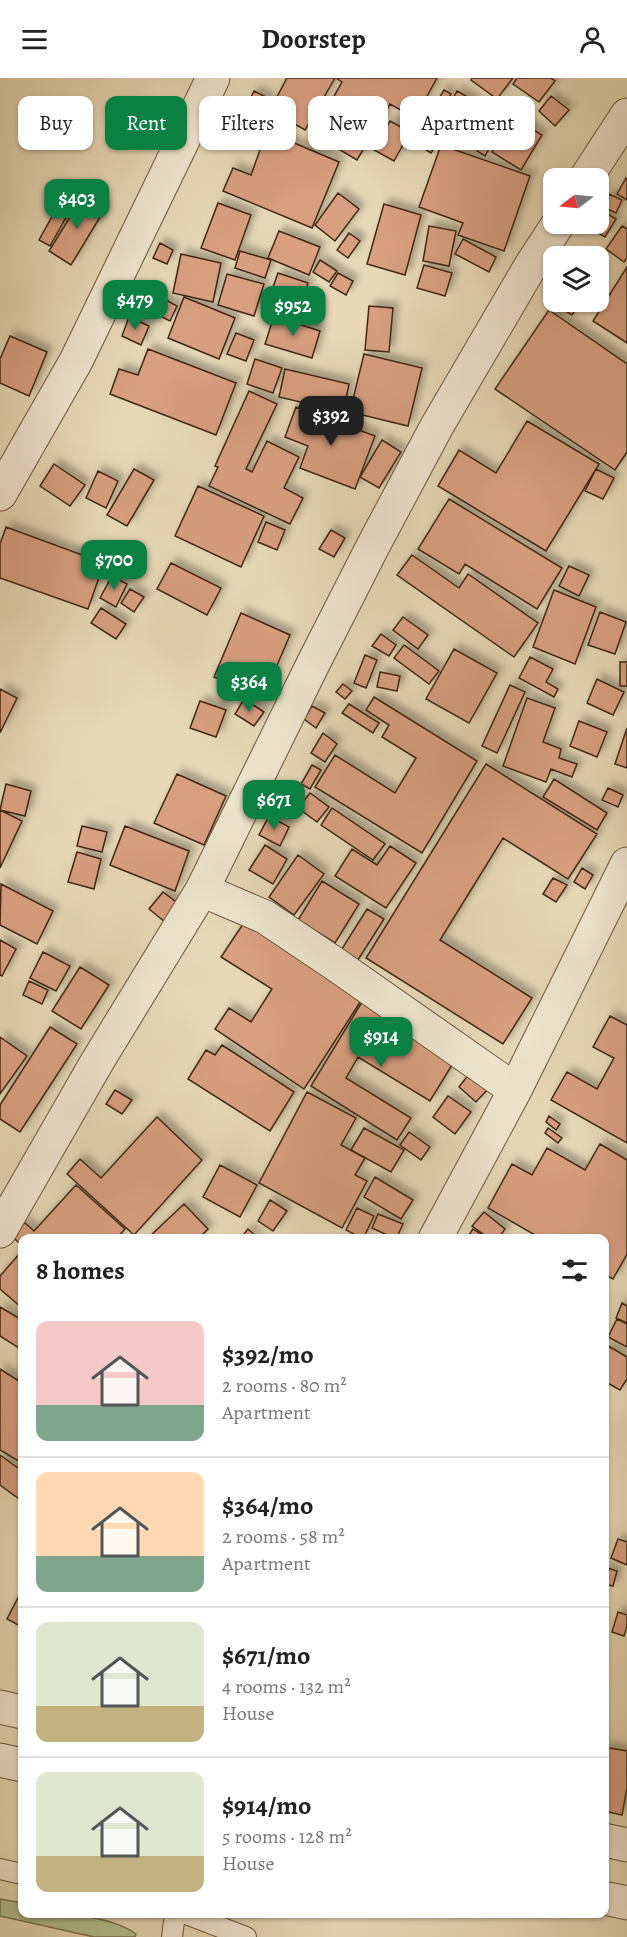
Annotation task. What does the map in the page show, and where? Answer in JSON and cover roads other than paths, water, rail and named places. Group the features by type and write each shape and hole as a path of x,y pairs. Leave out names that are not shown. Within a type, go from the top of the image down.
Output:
{"street":[{"path":"0,494 76,361 213,78"},
{"path":"593,168 627,115"},
{"path":"0,1231 97,1062 202,890 313,664 437,426 551,234"},
{"path":"438,1234 515,1090 627,864"},
{"path":"202,890 265,917 515,1090"},
{"path":"0,1707 18,1711"},
{"path":"0,1760 18,1764"},
{"path":"609,1841 627,1845"},
{"path":"609,1899 627,1903"}],"lane":[{"path":"0,1869 18,1873"},
{"path":"172,1937 174,1918"},
{"path":"196,1918 240,1936"}]}
